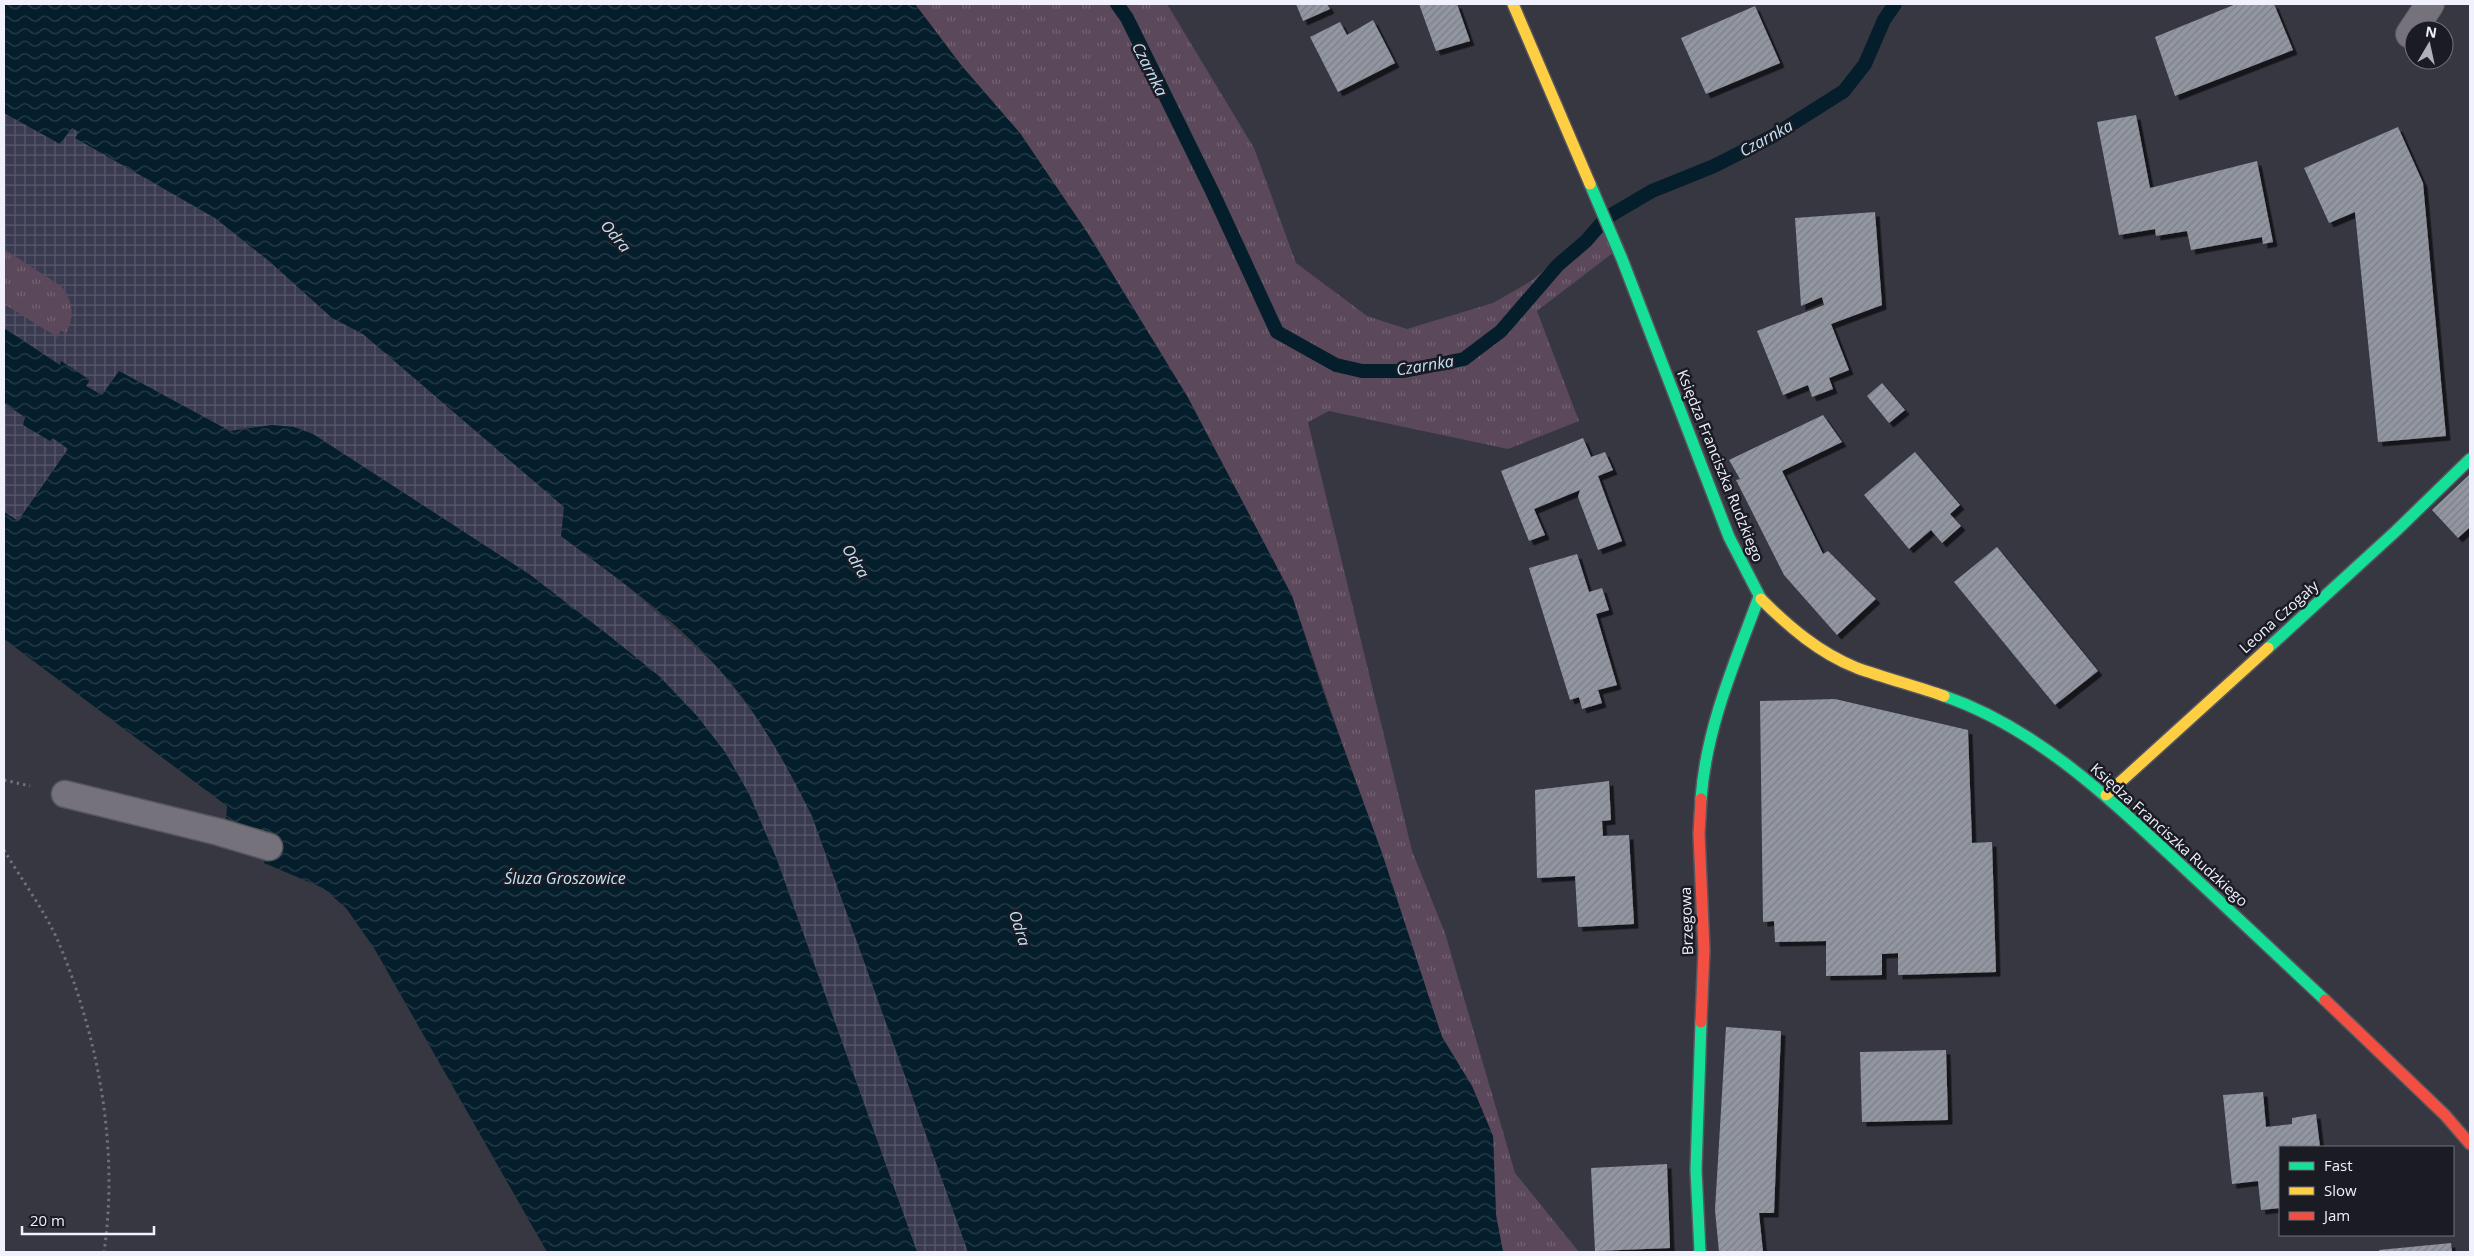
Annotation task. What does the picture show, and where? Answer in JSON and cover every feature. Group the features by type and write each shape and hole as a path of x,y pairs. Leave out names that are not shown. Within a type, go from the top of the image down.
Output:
{"street":[{"name":"Księdza Franciszka Rudzkiego","path":"1513,4 1622,259 1729,537 1759,597 1788,626 1819,648 1855,667 1964,704 2003,722 2048,752 2106,795 2369,1041 2445,1115 2470,1144"},
{"path":"2419,20 2430,4"},
{"name":"Leona Czogały","path":"2106,795 2396,531 2470,459"},
{"name":"Brzegowa","path":"1700,1252 1696,1170 1704,950 1700,834 1702,786 1708,750 1718,710 1759,597"}],"lane":[{"path":"64,794 219,832 269,847"}],"path":[{"path":"4,850 58,940 89,1028 106,1124 109,1214 104,1252"}],"shaded area":[{"path":"4,113 60,143 71,127 79,132 76,137 215,218 269,261 332,317 363,334 564,507 561,536 627,586 718,668 753,713 785,762 812,816 968,1252 917,1252 777,860 749,794 725,752 697,716 659,676 529,574 313,434 252,426 230,431 119,371 102,395 86,386 90,380 61,362 60,365 4,328"},
{"path":"4,403 25,418 50,441 52,438 68,449 18,521 4,512"}],"green space":[{"path":"915,4 1167,4 1254,148 1296,263 1367,316 1407,329 1493,303 1531,281 1605,219 1618,249 1537,311 1579,421 1508,449 1329,411 1308,422 1412,851 1445,933 1515,1173 1579,1252 1503,1252 1496,1215 1493,1136 1472,1086 1442,1037 1292,596 1187,396 1141,321 961,65"},
{"path":"4,249 61,286 65,291 72,315 66,333 61,330 57,337 4,304"}],"water":[{"name":"Odra","path":"4,4 915,4 961,65 1020,133 1087,232 1187,396 1292,596 1324,694 1382,853 1442,1037 1472,1086 1493,1136 1496,1215 1503,1252 968,1252 812,816 770,739 746,702 701,649 623,582 561,536 564,507 363,334 332,318 269,261 215,218 75,138 79,132 72,128 60,144 4,113"},
{"name":"Śluza Groszowice","path":"4,328 60,365 61,361 90,380 86,386 102,395 119,371 230,431 272,425 294,427 313,434 529,574 659,676 697,716 725,752 749,794 777,860 917,1252 547,1252 374,948 346,908 323,888 264,863 272,835 226,820 227,806 4,639 4,512 18,521 68,449 53,438 50,441 23,425 25,417 4,403"}],"building":[{"path":"1296,4 1327,4 1330,9 1303,21"},
{"path":"1419,4 1457,4 1470,41 1436,51"},
{"path":"2236,4 2274,4 2293,50 2175,96 2155,37"},
{"path":"1755,6 1780,63 1706,94 1681,38"},
{"path":"1373,20 1395,63 1338,92 1310,37 1340,22 1347,35"},
{"path":"2136,115 2150,188 2257,161 2273,242 2263,244 2262,237 2191,250 2187,231 2156,236 2155,229 2119,235 2097,122"},
{"path":"2398,127 2423,183 2446,436 2378,442 2355,212 2329,223 2304,168"},
{"path":"1875,212 1882,305 1831,324 1849,370 1829,378 1833,389 1812,397 1808,385 1783,395 1757,331 1824,305 1822,297 1801,306 1795,218"},
{"path":"1882,383 1905,410 1889,423 1867,396"},
{"path":"1823,415 1842,442 1782,471 1823,554 1828,551 1876,599 1837,635 1784,575 1736,480 1740,479 1729,460"},
{"path":"1583,438 1591,457 1605,452 1613,470 1598,476 1622,541 1598,550 1578,497 1580,490 1534,509 1545,535 1529,541 1501,471"},
{"path":"1915,452 1960,505 1950,514 1961,526 1942,543 1931,530 1909,549 1864,495"},
{"path":"2470,474 2470,527 2458,538 2432,510"},
{"path":"1997,547 2098,671 2055,705 1954,582"},
{"path":"1577,554 1589,592 1602,588 1609,610 1596,614 1617,685 1598,690 1602,703 1582,709 1579,697 1570,700 1529,568"},
{"path":"1835,699 1968,730 1972,843 1992,842 1996,972 1898,975 1898,953 1882,954 1882,975 1826,976 1826,941 1775,942 1774,921 1763,922 1760,701"},
{"path":"1609,781 1611,820 1602,821 1603,836 1629,835 1634,924 1578,927 1575,876 1537,878 1535,790"},
{"path":"1726,1027 1781,1031 1774,1213 1759,1213 1763,1252 1719,1252 1715,1210"},
{"path":"1946,1050 1948,1120 1862,1122 1860,1052"},
{"path":"2263,1092 2266,1127 2292,1124 2292,1118 2316,1114 2320,1146 2279,1146 2279,1208 2261,1210 2258,1181 2232,1184 2223,1095"},
{"path":"1667,1164 1670,1248 1595,1251 1591,1168"},
{"path":"2451,1243 2452,1252 2379,1252 2379,1250"}],"waterway":[{"name":"Czarnka","path":"1117,4 1127,18 1212,191 1277,332 1336,365 1362,371 1404,371 1464,359 1501,331 1558,265 1586,241 1606,218 1652,191 1714,166 1773,136 1844,91 1865,64 1884,20 1895,4"}],"traffic: fast":[{"path":"1590,184 1622,259 1729,537 1761,599"},
{"path":"2268,648 2396,531 2470,459"},
{"path":"1701,799 1704,773 1715,721 1731,671 1759,597"},
{"path":"1944,696 1978,710 2010,727 2041,746 2071,768 2127,815 2325,1000"},
{"path":"1700,1252 1696,1170 1701,1022"}],"traffic: slow":[{"path":"1513,4 1590,184"},
{"path":"1761,599 1805,638 1843,662 1868,672 1944,696"},
{"path":"2106,795 2268,648"}],"traffic: jam":[{"path":"1701,799 1699,834 1704,950 1701,1022"},
{"path":"2325,1000 2445,1115 2470,1144"}]}
